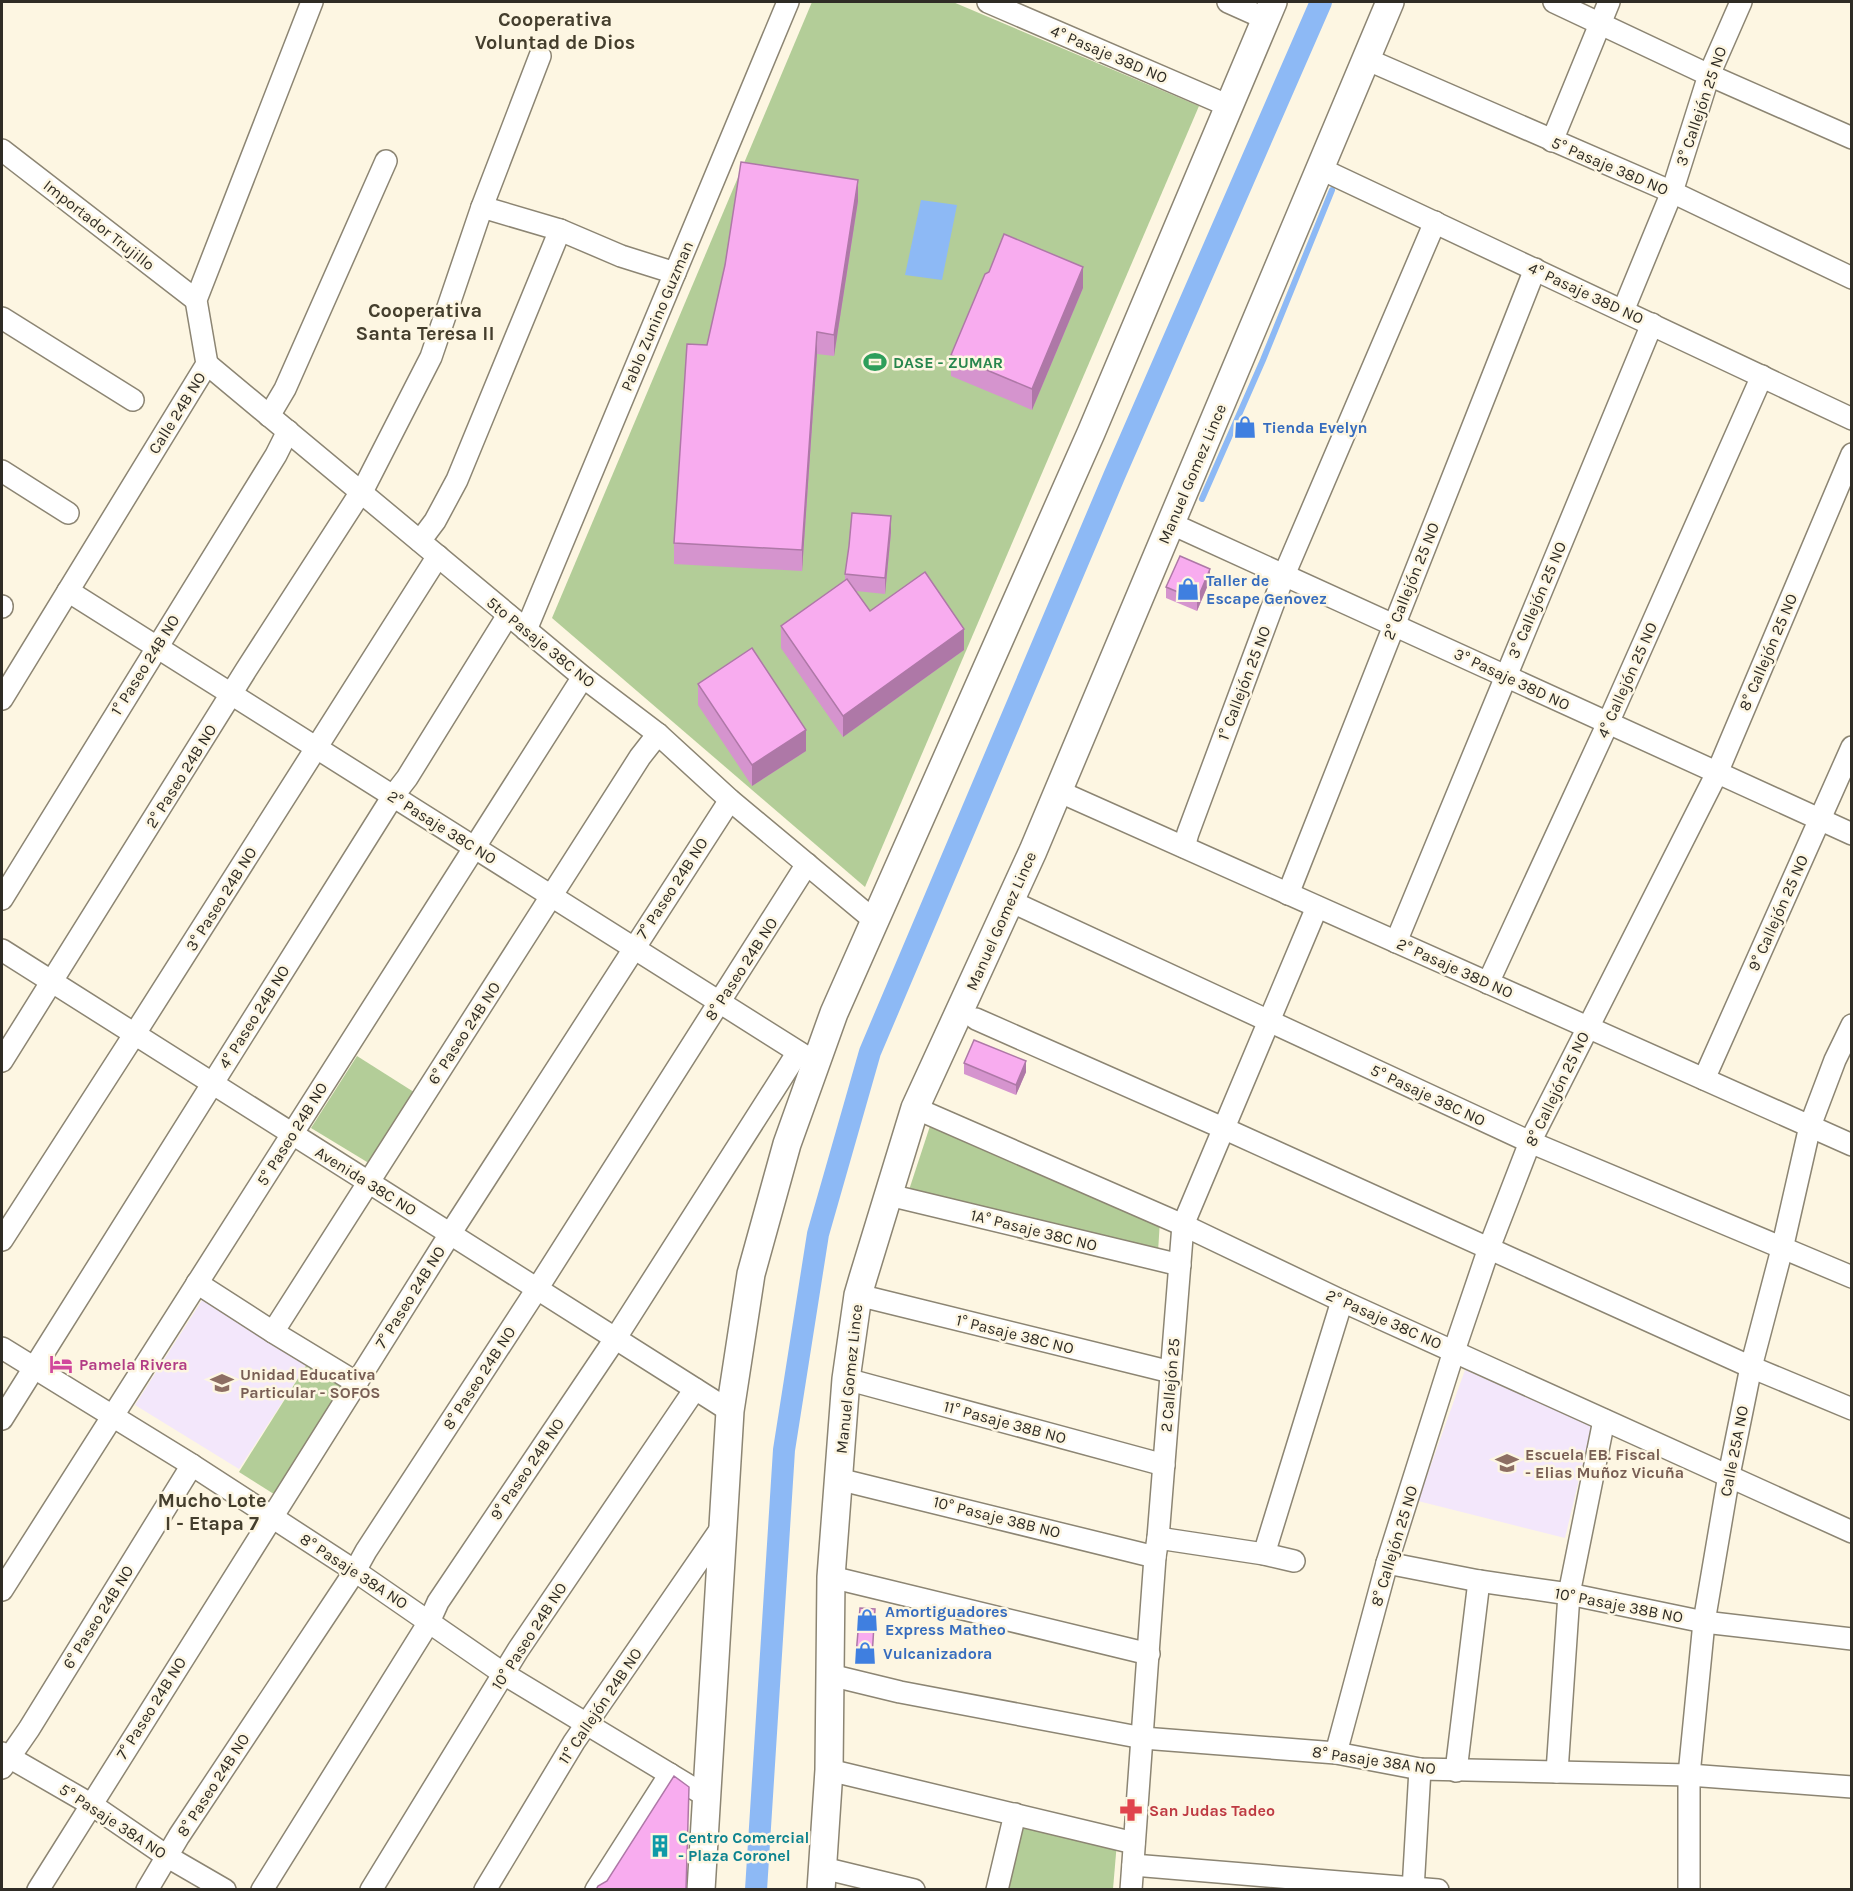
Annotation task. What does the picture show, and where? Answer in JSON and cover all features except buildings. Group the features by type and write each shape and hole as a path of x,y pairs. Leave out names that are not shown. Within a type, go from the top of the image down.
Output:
{"main road":[{"name":"Manuel Gomez Lince","path":"822,1879 829,1770 831,1577 846,1379 858,1295 915,1108 1058,791 1390,2"},
{"path":"701,1890 730,1411 751,1274 787,1144 807,1057 834,1013 1091,433 1269,10"}],"street":[{"path":"196,300 312,2"},
{"name":"Pablo Zunino Guzman","path":"526,630 788,2"},
{"name":"4° Pasaje 38D NO","path":"988,2 1229,106"},
{"path":"1228,2 1269,10"},
{"path":"1554,2 1709,75 1851,138"},
{"path":"1552,141 1609,2"},
{"name":"3° Callejón 25 NO","path":"1623,311 1672,192 1709,75 1741,2"},
{"name":"2° Paseo 24B NO","path":"2,1061 360,492 431,357 482,207 540,56"},
{"name":"5° Pasaje 38D NO","path":"1366,59 1672,192 1851,278"},
{"name":"Importador Trujillo","path":"2,150 196,300"},
{"path":"269,416 285,389 386,161"},
{"name":"4° Pasaje 38D NO","path":"1319,168 1851,419"},
{"path":"482,207 560,230 621,256 675,273"},
{"name":"1° Callejón 25 NO","path":"1184,847 1284,575 1435,222"},
{"path":"420,542 435,521 457,480 560,230"},
{"name":"2° Callejón 25 NO","path":"1288,894 1535,269"},
{"name":"Calle 24B NO","path":"2,699 207,364 196,300"},
{"path":"2,318 133,400"},
{"name":"3° Callejón 25 NO","path":"1396,942 1652,324"},
{"name":"5to Pasaje 38C NO","path":"207,364 507,615 658,734 730,800 875,921"},
{"name":"4° Callejón 25 NO","path":"1488,983 1608,723 1762,376"},
{"name":"1° Paseo 24B NO","path":"2,899 276,455 288,431"},
{"name":"8° Callejón 25 NO","path":"1336,1753 1387,1563 1454,1350 1489,1248 1530,1142 1717,773 1851,454"},
{"path":"2,471 68,513"},
{"name":"3° Pasaje 38D NO","path":"1172,524 1851,834"},
{"name":"3° Paseo 24B NO","path":"2,1240 438,556"},
{"name":"2° Pasaje 38C NO","path":"68,591 807,1057"},
{"name":"4° Paseo 24B NO","path":"2,1419 393,796 407,778 507,615"},
{"name":"5° Paseo 24B NO","path":"2,1590 583,677"},
{"name":"6° Paseo 24B NO","path":"273,1332 640,758 658,734"},
{"name":"9° Callejón 25 NO","path":"1704,1079 1851,747"},
{"name":"2° Pasaje 38D NO","path":"1058,791 1851,1145"},
{"name":"7° Paseo 24B NO","path":"38,1890 450,1234 730,800"},
{"name":"8° Paseo 24B NO","path":"147,1890 179,1836 356,1571 366,1551 537,1289 807,864"},
{"name":"5° Pasaje 38C NO","path":"1010,901 1530,1142 1851,1277"},
{"name":"2 Callejón 25","path":"1131,1890 1183,1225 1317,907"},
{"name":"Avenida 38C NO","path":"2,950 730,1411"},
{"path":"976,1019 1751,1367 1851,1409"},
{"name":"Calle 25A NO","path":"1689,1890 1689,1775 1704,1622 1729,1475 1751,1367 1782,1249 1810,1126 1835,1060 1851,1026"},
{"name":"9° Paseo 24B NO","path":"262,1890 429,1622 438,1602 807,1057"},
{"name":"2° Pasaje 38C NO","path":"915,1108 1183,1225 1342,1301 1851,1532"},
{"name":"1A° Pasaje 38C NO","path":"889,1195 1180,1265"},
{"path":"197,1282 357,1383"},
{"name":"1° Pasaje 38C NO","path":"858,1295 1171,1372"},
{"path":"1264,1554 1342,1301"},
{"name":"8° Pasaje 38A NO","path":"2,1348 192,1465 356,1571 504,1674 706,1796"},
{"name":"11° Pasaje 38B NO","path":"846,1379 1164,1465"},
{"name":"10° Paseo 24B NO","path":"371,1890 518,1650 695,1389"},
{"path":"1557,1772 1569,1594 1604,1420"},
{"name":"6° Paseo 24B NO","path":"4,1760 29,1729 192,1465"},
{"name":"10° Pasaje 38B NO","path":"838,1479 1157,1547 1264,1554 1294,1561"},
{"name":"11° Callejón 24B NO","path":"485,1890 587,1723 722,1527"},
{"name":"10° Pasaje 38B NO","path":"1387,1563 1479,1581 1569,1594 1704,1622 1851,1639"},
{"path":"831,1577 1149,1654"},
{"path":"1456,1771 1479,1581"},
{"name":"8° Pasaje 38A NO","path":"830,1676 900,1692 1143,1738 1336,1753 1420,1769 1689,1775 1851,1786"},
{"name":"5° Pasaje 38A NO","path":"4,1760 92,1805 168,1857 225,1890"},
{"path":"1413,1889 1420,1769"},
{"path":"829,1770 1134,1843"},
{"path":"596,1890 670,1774"},
{"path":"997,1890 1015,1814"},
{"path":"1133,1864 1438,1890"},
{"path":"822,1879 914,1890"}],"shaded area":[{"name":"Unidad Educativa Particular - SOFOS","path":"206,1294 309,1361 239,1469 135,1405"},
{"name":"Escuela EB. Fiscal - Elias Muñoz Vicuña","path":"1465,1370 1592,1425 1565,1538 1418,1501"}],"green space":[{"name":"DASE - ZUMAR","path":"812,2 953,2 1199,106 865,887 552,618"},
{"path":"357,1056 417,1094 372,1165 311,1128"},
{"path":"931,1123 1160,1220 1158,1252 908,1193"},
{"path":"309,1361 346,1385 277,1496 239,1472"},
{"path":"1022,1820 1117,1842 1113,1889 1005,1890"}],"water":[{"path":"921,200 957,205 942,280 905,275"}],"waterway":[{"path":"756,1890 784,1450 818,1234 870,1052 1115,474 1321,2"},
{"path":"1202,499 1263,360 1332,190"}],"place":[{"name":"DASE - ZUMAR","path":"875,362"},
{"name":"Tienda Evelyn","path":"1245,427"},
{"name":"Taller de Escape Genovez","path":"1188,589"},
{"name":"Pamela Rivera","path":"61,1364"},
{"name":"Unidad Educativa Particular - SOFOS","path":"222,1383"},
{"name":"Escuela EB. Fiscal - Elias Muñoz Vicuña","path":"1507,1463"},
{"name":"Amortiguadores Express Matheo","path":"867,1620"},
{"name":"Vulcanizadora","path":"865,1653"},
{"name":"San Judas Tadeo","path":"1131,1810"},
{"name":"Centro Comercial - Plaza Coronel","path":"660,1846"}],"district":[{"name":"Cooperativa Voluntad de Dios","path":"555,30"},
{"name":"Cooperativa Santa Teresa II","path":"425,322"},
{"name":"Mucho Lote I - Etapa 7","path":"212,1512"}]}
